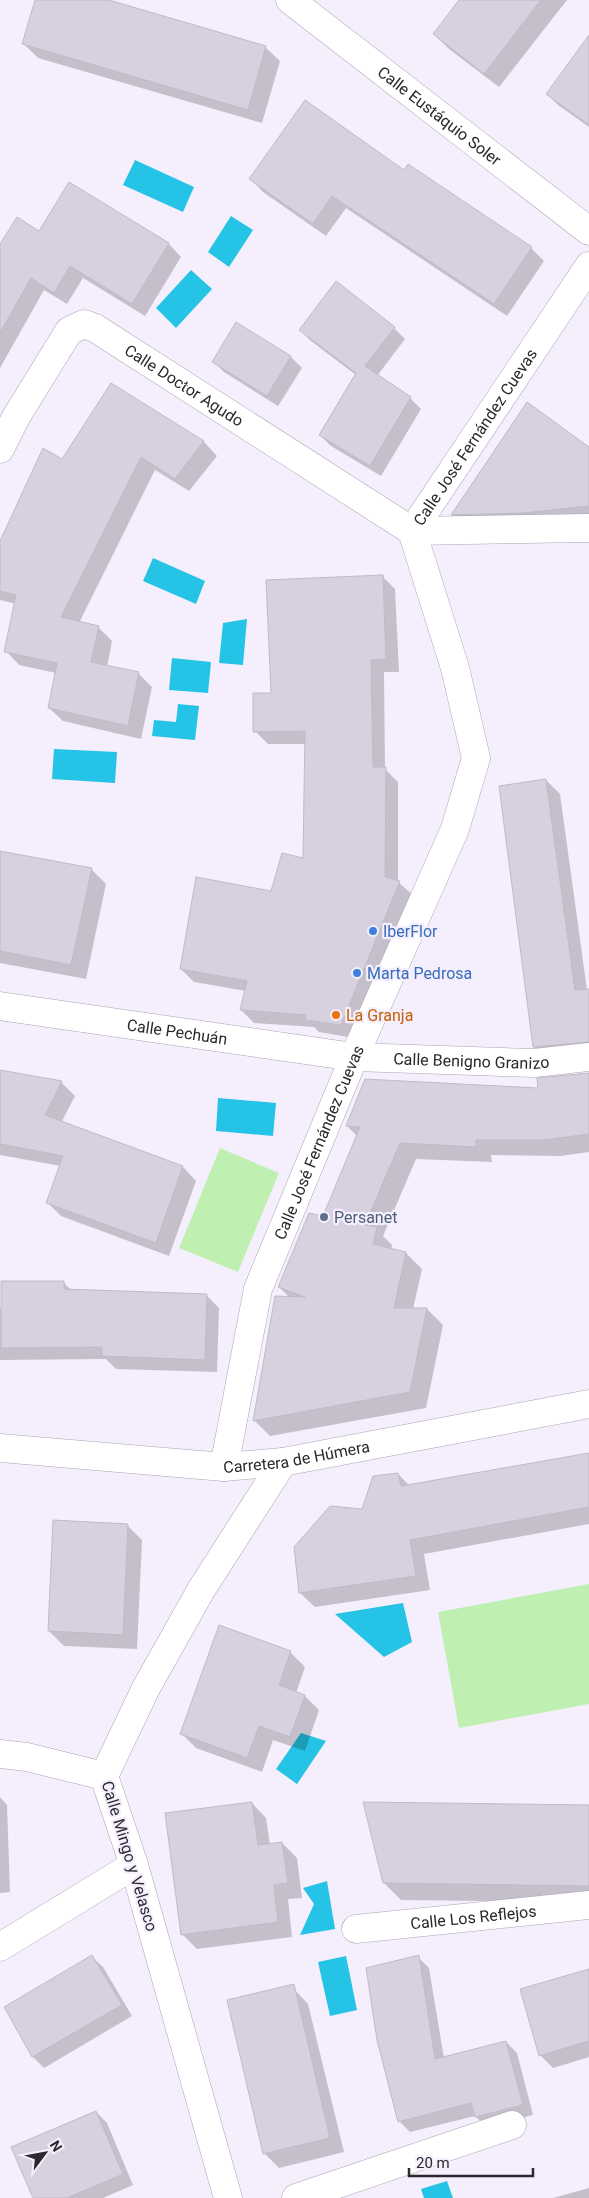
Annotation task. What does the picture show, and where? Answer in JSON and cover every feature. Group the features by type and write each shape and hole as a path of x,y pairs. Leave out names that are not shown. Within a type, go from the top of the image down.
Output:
{"street":[{"name":"Calle Eustáquio Soler","path":"290,0 589,231"},
{"name":"Calle José Fernández Cuevas","path":"224,1467 258,1290 354,1057 455,829 476,758 455,668 412,531 589,266"},
{"name":"Calle Doctor Agudo","path":"0,449 16,417 69,331 84,324 95,328 412,531"},
{"path":"412,531 589,528"},
{"name":"Calle Pechuán","path":"0,1006 354,1057"},
{"name":"Calle Benigno Granizo","path":"354,1057 534,1063 589,1057"},
{"name":"Carretera de Húmera","path":"0,1448 224,1467 283,1462 589,1404"},
{"name":"Calle Mingo y Velasco","path":"228,2198 134,1865 104,1776 146,1688 201,1590 283,1462"},
{"path":"0,1754 27,1757 104,1776"},
{"path":"0,1947 134,1865"},
{"name":"Calle Los Reflejos","path":"356,1929 589,1905"},
{"path":"296,2198 512,2125"}],"green space":[{"path":"220,1148 279,1173 238,1272 179,1248"},
{"path":"589,1584 589,1704 459,1728 438,1612"}],"water":[{"path":"135,160 194,187 183,212 123,185"},
{"path":"231,216 253,230 229,267 208,252"},
{"path":"191,270 212,289 176,328 156,308"},
{"path":"153,558 205,581 196,604 143,581"},
{"path":"247,619 243,665 219,663 223,623"},
{"path":"172,658 211,662 208,693 169,690"},
{"path":"178,704 199,706 195,740 152,736 154,720 176,722"},
{"path":"54,749 117,752 115,783 52,779"},
{"path":"218,1098 276,1103 273,1136 216,1131"},
{"path":"403,1603 412,1642 384,1657 335,1614"},
{"path":"301,1733 326,1741 297,1784 276,1769"},
{"path":"327,1881 335,1929 300,1935 314,1904 303,1888"},
{"path":"346,1956 357,2010 330,2016 318,1962"},
{"path":"447,2181 453,2198 424,2198 421,2189"}],"building":[{"path":"35,0 109,0 266,46 248,110 22,44"},
{"path":"459,0 541,0 484,74 433,34"},
{"path":"589,35 589,125 546,94"},
{"path":"305,100 404,170 408,164 532,247 494,304 332,196 313,224 249,179"},
{"path":"69,182 169,243 132,304 70,266 54,293 31,278 0,333 0,244 17,217 39,231"},
{"path":"336,281 395,327 365,366 411,397 370,466 319,435 356,373 299,330"},
{"path":"236,322 291,356 267,396 212,362"},
{"path":"111,383 204,441 175,479 141,457 61,617 99,626 91,662 139,672 128,726 48,708 57,663 4,652 16,595 0,591 0,541 43,448 62,459"},
{"path":"527,402 589,447 589,506 524,513 451,515"},
{"path":"383,575 386,659 371,660 373,767 386,767 385,877 400,881 341,1025 305,1020 306,1015 240,1010 247,981 180,969 196,877 271,891 282,853 303,858 305,731 253,732 253,693 271,693 266,580"},
{"path":"546,779 575,990 589,989 589,1042 533,1047 499,786"},
{"path":"0,851 92,868 71,965 0,951"},
{"path":"0,1070 62,1081 45,1115 183,1166 156,1243 46,1203 63,1156 0,1144"},
{"path":"589,1073 589,1134 543,1140 476,1140 476,1147 400,1143 365,1225 377,1227 373,1244 406,1252 394,1308 427,1308 410,1392 253,1421 275,1296 305,1297 278,1287 309,1213 323,1216 360,1127 346,1126 365,1079 538,1088 537,1078"},
{"path":"1,1281 64,1281 64,1289 207,1294 205,1360 102,1356 102,1347 1,1348"},
{"path":"589,1453 589,1507 410,1540 416,1576 299,1593 294,1547 330,1506 362,1509 373,1476 398,1473 401,1486"},
{"path":"53,1520 128,1524 123,1635 48,1631"},
{"path":"219,1625 291,1651 279,1685 305,1695 290,1737 259,1726 247,1758 180,1734"},
{"path":"252,1802 258,1845 282,1842 288,1883 274,1885 278,1922 181,1935 165,1813"},
{"path":"363,1802 589,1805 589,1886 383,1883"},
{"path":"92,1955 122,2005 32,2057 4,2007"},
{"path":"419,1955 435,2059 506,2041 523,2105 475,2117 471,2103 398,2122 377,2040 366,1968"},
{"path":"589,1969 589,2041 539,2056 520,1989"},
{"path":"294,1984 330,2138 263,2154 227,2000"},
{"path":"96,2111 123,2174 67,2198 33,2198 11,2147"}],"place":[{"name":"IberFlor","path":"373,931"},
{"name":"Marta Pedrosa","path":"357,973"},
{"name":"La Granja","path":"336,1015"},
{"name":"Persanet","path":"324,1217"}]}
